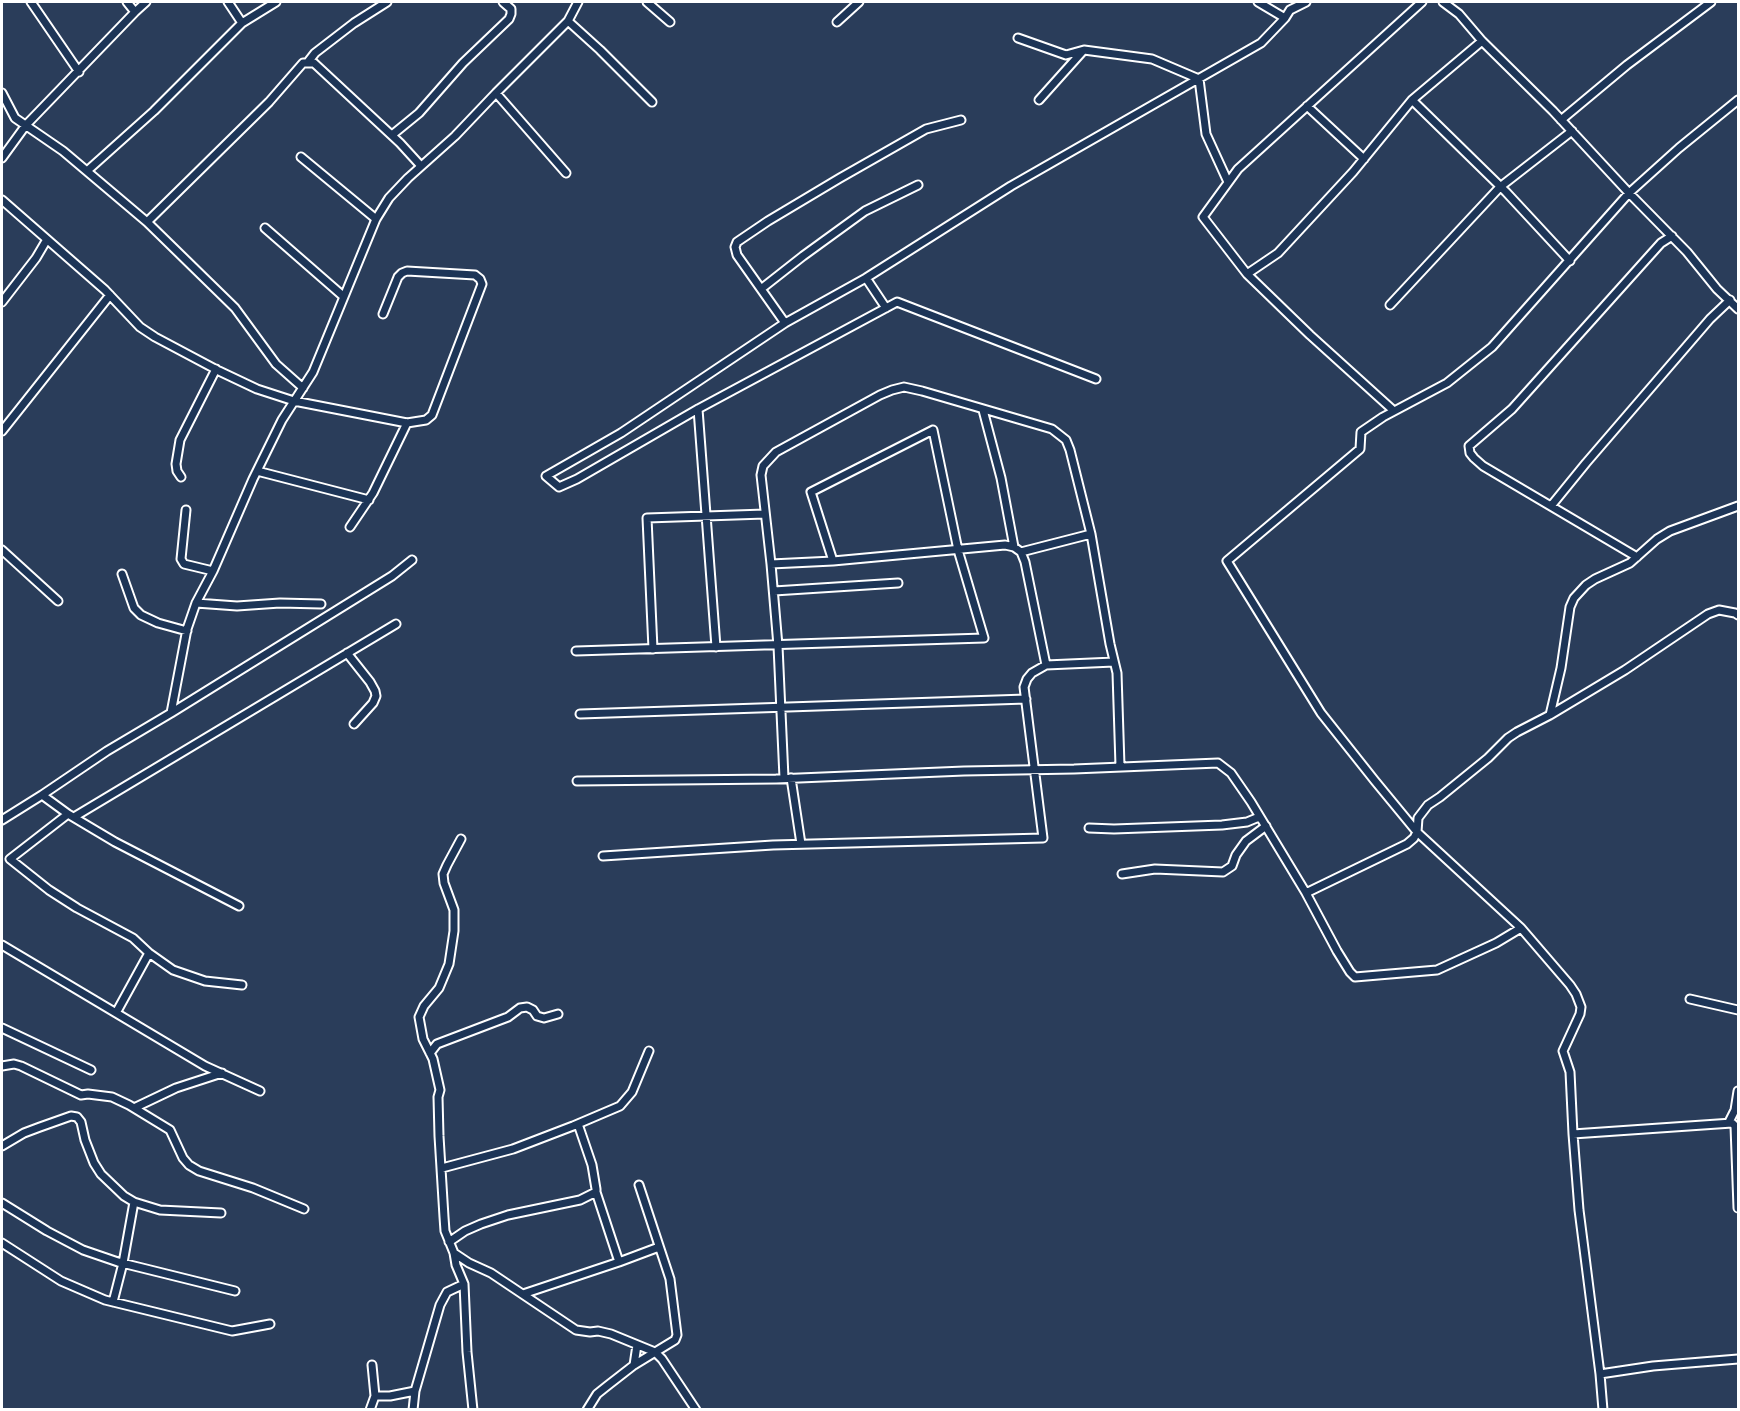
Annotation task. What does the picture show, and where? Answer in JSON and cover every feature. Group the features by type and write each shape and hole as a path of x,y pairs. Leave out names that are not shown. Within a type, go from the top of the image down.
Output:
{"street":[{"path":"31,2 79,72"},
{"path":"127,2 135,12"},
{"path":"2,158 26,125 146,2"},
{"path":"228,2 242,23"},
{"path":"87,171 154,111 242,23 276,2"},
{"path":"308,62 315,53 354,23 387,2"},
{"path":"392,135 419,113 463,63 509,19 512,14 511,9 503,2"},
{"path":"171,713 186,631 196,603 282,420 313,372 376,219 389,198 455,136 568,21 578,2"},
{"path":"647,2 670,22"},
{"path":"837,22 859,2"},
{"path":"1258,2 1285,18"},
{"path":"1096,379 897,302 698,408 577,479 559,487 546,476 621,433 785,323 866,278 1011,186 1262,43 1290,10 1306,2"},
{"path":"1394,411 1247,274 1203,217 1238,169 1422,2"},
{"path":"1443,2 1459,14 1482,41 1572,131 1688,252 1717,289 1738,309"},
{"path":"1561,120 1627,64 1711,2"},
{"path":"568,21 652,102"},
{"path":"1017,38 1066,55 1084,50 1152,59 1199,79"},
{"path":"1247,274 1278,253 1364,159 1412,99 1482,41"},
{"path":"1039,100 1084,50"},
{"path":"147,222 269,102 303,63 314,63 392,135 421,166"},
{"path":"1199,79 1206,134 1228,182"},
{"path":"2,93 15,118 87,171 147,222 235,308 276,364 303,388"},
{"path":"496,93 566,173"},
{"path":"1412,99 1570,261"},
{"path":"1603,1410 1579,1210 1570,1072 1563,1051 1580,1014 1580,1001 1570,984 1521,928 1417,832 1321,712 1227,561 1360,449 1361,432 1394,411 1447,383 1492,347 1629,193 1738,100"},
{"path":"1307,106 1364,159"},
{"path":"785,323 737,255 735,247 737,242 926,129 961,120"},
{"path":"1389,305 1500,187 1572,131"},
{"path":"301,157 376,219"},
{"path":"761,289 865,211 918,185"},
{"path":"2,200 110,295 140,327 216,369 257,389 294,401 407,423 426,420 432,415 482,284 480,279 475,275 407,271 398,277 383,314"},
{"path":"265,228 343,296"},
{"path":"1637,557 1483,466 1470,453 1469,446 1512,408 1661,243 1672,236"},
{"path":"2,302 36,258 46,241"},
{"path":"866,278 886,308"},
{"path":"2,430 110,295"},
{"path":"1551,506 1675,359 1730,300"},
{"path":"181,477 176,464 180,440 216,369"},
{"path":"801,844 788,778 774,591 761,474 767,459 776,452 880,395 904,387 1052,429 1066,440 1091,534 1117,673 1120,766"},
{"path":"698,408 716,647"},
{"path":"983,410 1001,478 1014,547"},
{"path":"350,527 369,500 407,423"},
{"path":"576,651 984,638 958,550 933,430 811,492 833,561"},
{"path":"257,471 369,500"},
{"path":"1550,716 1574,598 1586,585 1626,565 1670,531 1738,506"},
{"path":"186,510 182,560 184,564 213,571"},
{"path":"653,649 647,518 765,514"},
{"path":"1021,552 1091,534"},
{"path":"771,564 833,561 1005,545 1014,547 1021,552 1028,572 1046,665"},
{"path":"2,550 58,600"},
{"path":"2,820 107,751 383,581 412,560"},
{"path":"122,574 134,608 141,615 158,623 186,631"},
{"path":"774,591 898,583"},
{"path":"196,603 237,606 280,603 321,604"},
{"path":"1306,893 1407,844 1414,838 1418,818 1428,805 1488,758 1516,732 1550,716 1708,614 1719,610 1738,615"},
{"path":"2,865 71,815 396,624"},
{"path":"347,653 370,682 376,696 373,704 354,724"},
{"path":"603,856 801,844 1043,838 1024,687 1026,679 1046,665 1114,662"},
{"path":"580,714 1026,699"},
{"path":"577,781 788,778 1218,763 1231,773 1266,826 1337,951 1355,977 1431,972 1487,948 1521,928"},
{"path":"42,795 115,842 239,906"},
{"path":"1089,828 1114,830 1222,825 1247,822 1259,817"},
{"path":"1122,874 1155,869 1223,872 1232,866 1236,855 1246,841 1266,826"},
{"path":"461,839 443,874 454,910 454,932 449,964 439,988 424,1006 419,1017 423,1039 433,1059 440,1090 438,1097 445,1232 464,1284 467,1352 473,1410"},
{"path":"10,859 49,890 77,908 133,938 148,953 173,970 205,981 242,985"},
{"path":"2,945 205,1066 260,1091"},
{"path":"116,1013 148,953"},
{"path":"1690,999 1738,1010"},
{"path":"430,1053 437,1044 508,1017 520,1008 527,1007 537,1016 544,1018 558,1014"},
{"path":"2,1028 91,1070"},
{"path":"442,1168 513,1149 620,1106 639,1078 649,1051"},
{"path":"2,1066 14,1064 21,1066 81,1095 112,1097 170,1130 183,1158 199,1171 245,1185 304,1209"},
{"path":"134,1108 176,1088 222,1073"},
{"path":"1729,1122 1738,1090"},
{"path":"2,1146 24,1133 71,1116 77,1117 81,1122 89,1151 101,1174 111,1186 134,1202 160,1210 220,1213"},
{"path":"1573,1134 1729,1122 1735,1126 1738,1208"},
{"path":"578,1124 592,1165 596,1192 619,1262"},
{"path":"587,1410 602,1390 634,1365 675,1340 677,1335 670,1279 639,1185"},
{"path":"449,1242 465,1230 481,1224 508,1215 580,1200 596,1192"},
{"path":"113,1302 134,1202"},
{"path":"2,1203 68,1242 102,1257 235,1291"},
{"path":"2,1243 61,1281 113,1302 232,1331 270,1324"},
{"path":"523,1294 659,1246"},
{"path":"454,1252 473,1266 491,1273 576,1330 611,1334 655,1352 696,1410"},
{"path":"413,1410 415,1391 440,1305 447,1292 464,1284"},
{"path":"634,1365 637,1345"},
{"path":"1600,1374 1653,1366 1738,1359"},
{"path":"370,1410 375,1396 372,1365"},
{"path":"375,1396 390,1396 415,1391"}]}
